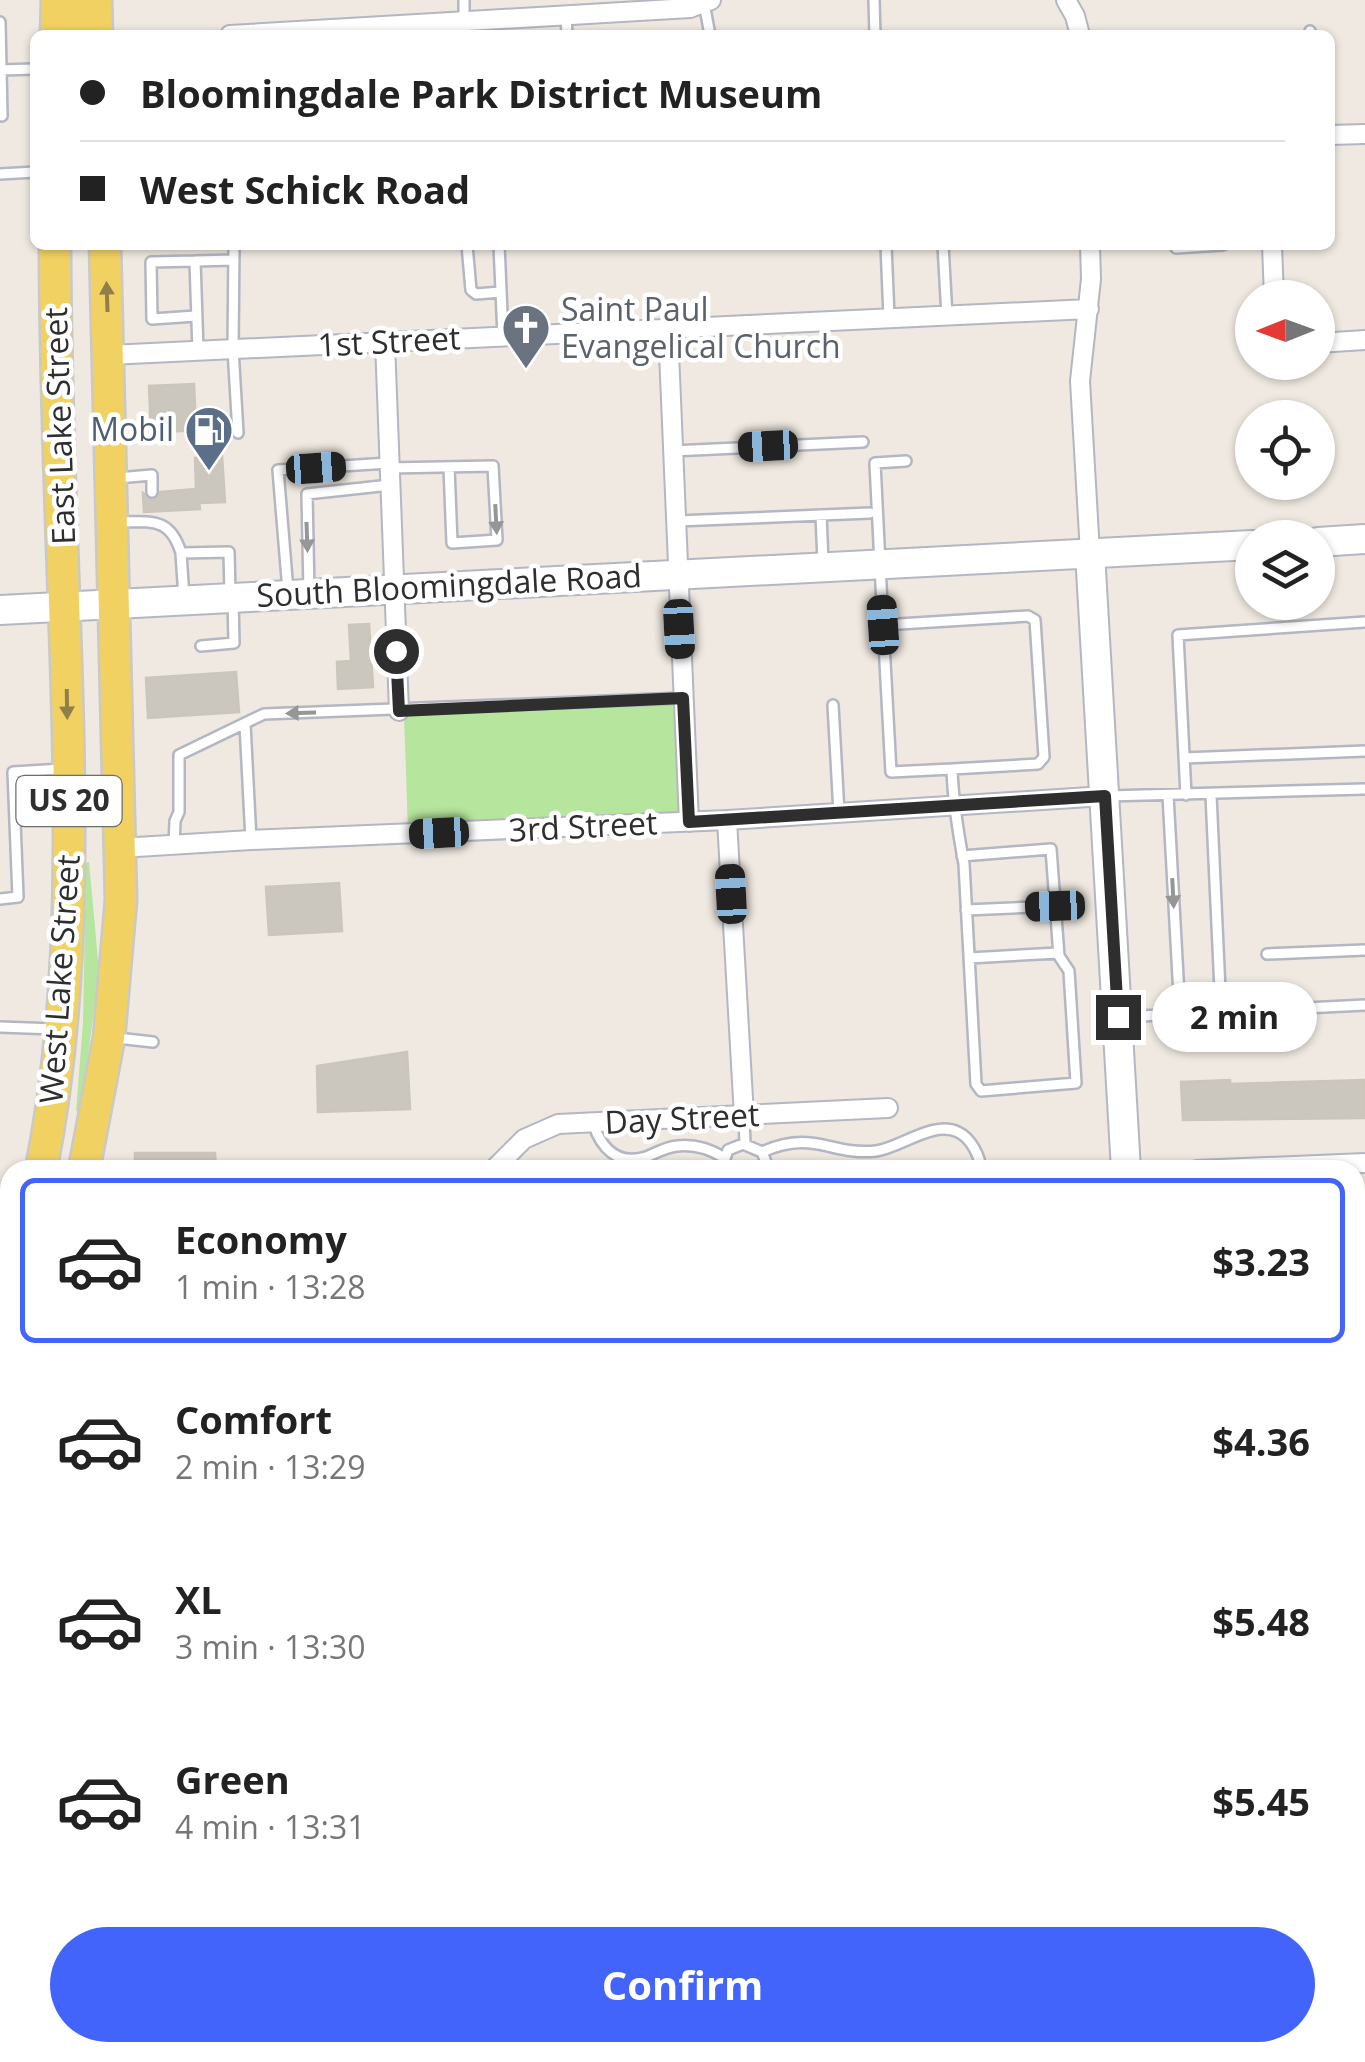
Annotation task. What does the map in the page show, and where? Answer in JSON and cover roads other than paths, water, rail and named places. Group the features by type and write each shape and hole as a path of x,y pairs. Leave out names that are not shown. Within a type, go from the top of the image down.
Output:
{"main road":[{"path":"57,30 60,0"},
{"path":"60,0 82,30"},
{"path":"96,0 97,30"},
{"name":"East Lake Street","path":"56,250 65,606"},
{"name":"East Lake Street","path":"105,250 114,605"},
{"path":"1335,541 1365,540"},
{"name":"South Bloomingdale Road","path":"0,610 1235,546"},
{"path":"1090,553 1125,1160"},
{"name":"West Lake Street","path":"86,1160 109,1038 119,936 114,605"},
{"name":"West Lake Street","path":"42,1160 62,1029 71,865 65,606"}],"street":[{"path":"1066,0 1079,30"},
{"path":"398,30 464,28 707,1"},
{"path":"1335,135 1365,134"},
{"path":"1090,250 1080,382 1090,553"},
{"path":"1272,250 1273,280"},
{"name":"1st Street","path":"109,355 1088,309"},
{"path":"668,328 689,822"},
{"path":"1335,342 1365,340"},
{"path":"385,342 399,711"},
{"name":"3rd Street","path":"120,848 727,820 1105,796"},
{"path":"727,820 744,1116"},
{"name":"Day Street","path":"503,1160 524,1140 558,1124 888,1108"}],"lane":[{"path":"464,0 464,28"},
{"path":"874,0 875,30"},
{"path":"707,1 710,30"},
{"path":"566,15 567,30"},
{"path":"0,22 2,116"},
{"path":"1,70 30,69"},
{"path":"0,174 30,172"},
{"path":"210,250 210,260"},
{"path":"234,250 232,349 238,433"},
{"path":"468,250 471,290 476,294 500,292"},
{"path":"499,250 502,336"},
{"path":"886,250 889,318"},
{"path":"943,250 947,316"},
{"path":"195,260 198,351"},
{"path":"196,316 152,320 150,262 234,260"},
{"path":"672,451 863,442"},
{"path":"883,625 1028,616 1035,620 1044,758 1038,764 890,772 875,463 906,461"},
{"path":"299,594 278,470 390,472 449,466 493,466 497,540 452,543 449,466"},
{"path":"299,594 306,494 390,472"},
{"path":"112,478 152,475 152,492"},
{"path":"675,521 870,513"},
{"path":"821,515 824,568"},
{"path":"113,522 154,516 176,534 184,600"},
{"path":"181,553 228,552 234,643 201,646"},
{"path":"1186,795 1178,635 1365,622"},
{"path":"174,847 179,812 179,756 264,714 683,698"},
{"path":"833,705 839,813"},
{"path":"245,724 251,840"},
{"path":"1184,758 1365,751"},
{"path":"0,900 18,897 14,772 68,768"},
{"path":"952,769 962,856 976,1084 981,1091 1076,1083 1069,971 1058,953 1050,849 962,856"},
{"path":"1105,796 1365,789"},
{"path":"1212,795 1221,1012"},
{"path":"1168,796 1180,1014"},
{"path":"966,910 1055,906"},
{"path":"1267,954 1365,950"},
{"path":"969,958 1058,953"},
{"path":"1118,1017 1365,1004"},
{"path":"0,1027 62,1029"},
{"path":"109,1038 153,1042"},
{"path":"744,1116 746,1144"},
{"path":"593,1123 600,1144 610,1155 641,1159 673,1146 709,1149 723,1157"},
{"path":"762,1152 806,1140 874,1151 941,1130 956,1131 971,1143 980,1160"},
{"path":"723,1160 735,1146 746,1144 762,1152 765,1160"}],"place":[{"name":"Saint Paul Evangelical Church","path":"526,370"},
{"name":"Mobil","path":"209,472"}]}
